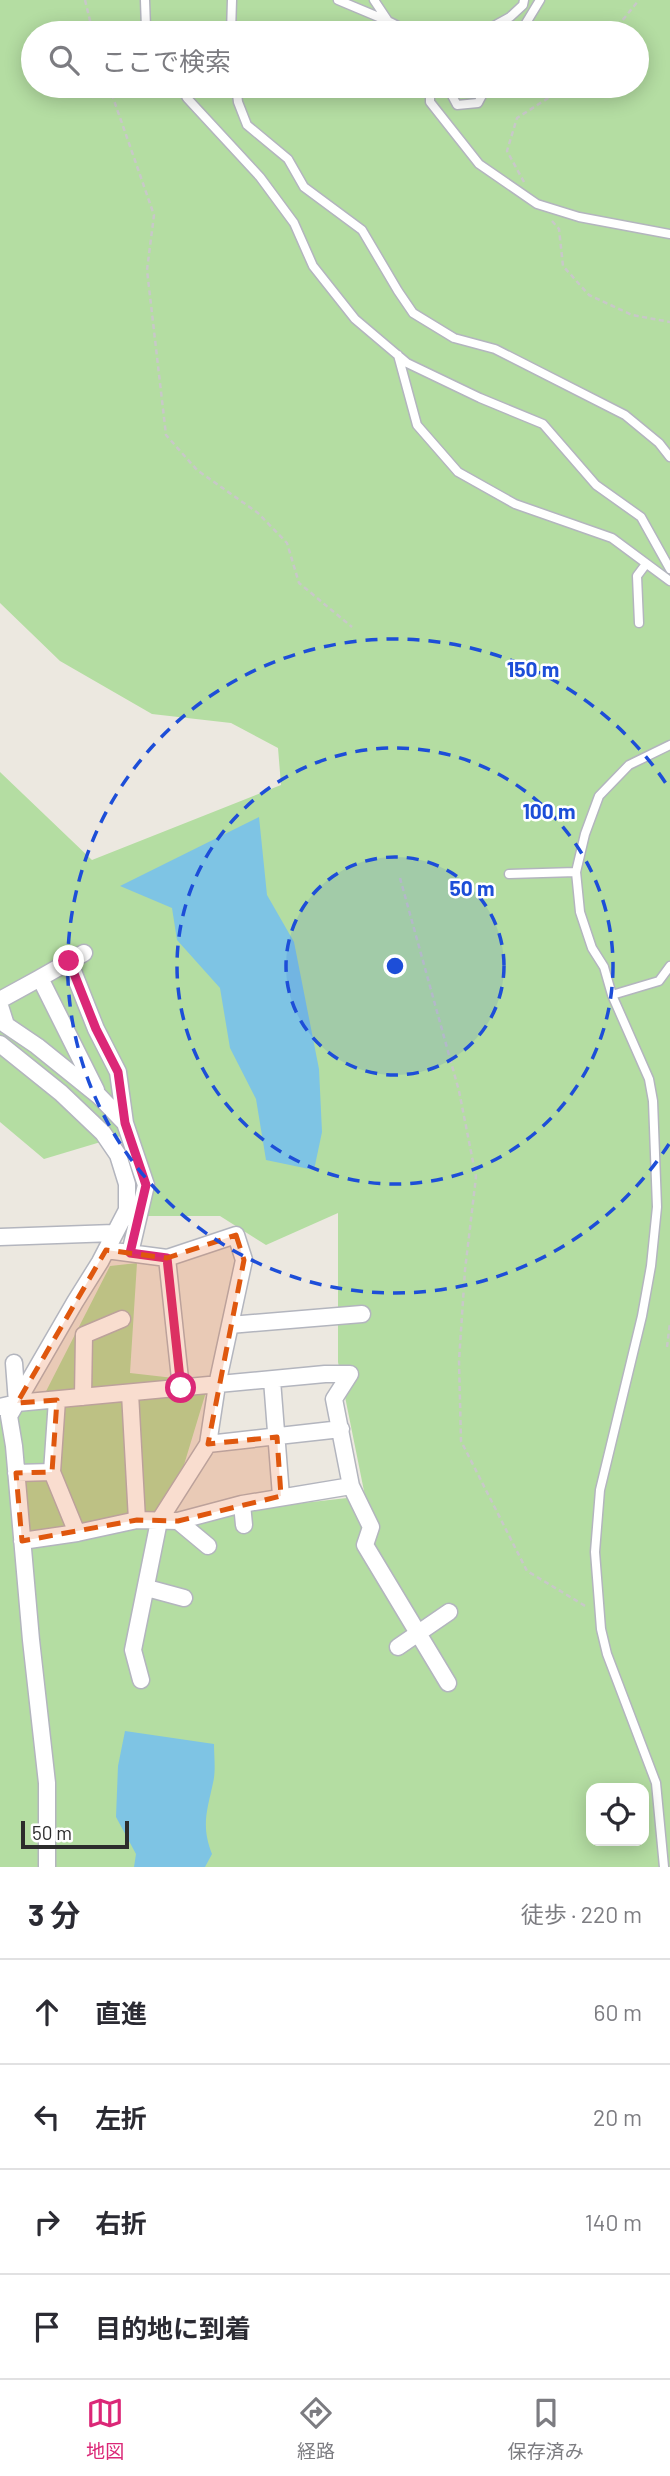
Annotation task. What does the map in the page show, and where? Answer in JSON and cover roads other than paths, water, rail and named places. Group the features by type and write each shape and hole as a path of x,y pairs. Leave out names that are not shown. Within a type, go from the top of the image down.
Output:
{"street":[{"path":"0,1000 84,953"},
{"path":"69,961 96,1029 118,1072 125,1123 146,1185 130,1253"},
{"path":"40,978 99,1096"},
{"path":"0,1006 6,1025 37,1046 99,1096 125,1123"},
{"path":"37,1046 66,1033"},
{"path":"0,1044 61,1093 103,1133 118,1155 127,1184 127,1210 9,1416 47,1783 47,1867"},
{"path":"0,1237 114,1233"},
{"path":"106,1250 167,1258 236,1235 244,1260 217,1385 208,1444 159,1521 133,1650 141,1680"},
{"path":"167,1258 181,1388"},
{"path":"230,1325 362,1314"},
{"path":"83,1397 84,1335 122,1319"},
{"path":"14,1363 17,1403"},
{"path":"0,1408 17,1403 325,1374 350,1374 334,1399 351,1486 371,1527 365,1545 448,1684"},
{"path":"272,1380 281,1496"},
{"path":"130,1393 137,1520"},
{"path":"57,1400 52,1472 77,1533"},
{"path":"208,1444 341,1430"},
{"path":"16,1474 52,1472"},
{"path":"22,1541 137,1520 178,1521 281,1496 351,1486"},
{"path":"242,1504 244,1525"},
{"path":"178,1521 208,1546"},
{"path":"147,1588 184,1598"},
{"path":"398,1647 449,1612"}],"lane":[{"path":"145,0 146,21"},
{"path":"231,21 232,0"},
{"path":"338,0 388,21"},
{"path":"374,0 388,21"},
{"path":"503,21 523,5 524,0"},
{"path":"527,21 540,0"},
{"path":"188,98 260,177 294,223 313,267 355,319 407,363 543,424 596,485 641,517 670,569"},
{"path":"238,98 247,125 288,159 304,187 362,230 413,313 454,338 495,349 625,415 659,443 670,457"},
{"path":"430,98 430,102 479,164 537,204 579,217 670,234"},
{"path":"453,98 457,105 478,103 481,98"},
{"path":"398,355 416,425 458,472 514,504 612,538 670,581"},
{"path":"639,623 637,576 646,564"},
{"path":"664,1867 656,1783 607,1654 599,1614 595,1552 600,1490 642,1316 651,1266 657,1207 656,1140 651,1090 630,1032 612,995 604,967 592,948 580,912 576,872 598,796 629,765 670,745"},
{"path":"509,874 576,872"},
{"path":"612,995 659,981 670,965"}],"water":[{"path":"259,817 267,895 294,942 319,1069 322,1132 314,1170 266,1160 256,1099 230,1048 220,988 177,940 172,908 120,886"},
{"path":"125,1731 214,1744 214,1774 206,1827 212,1854 205,1867 134,1867 136,1854 116,1817 118,1766"}]}
